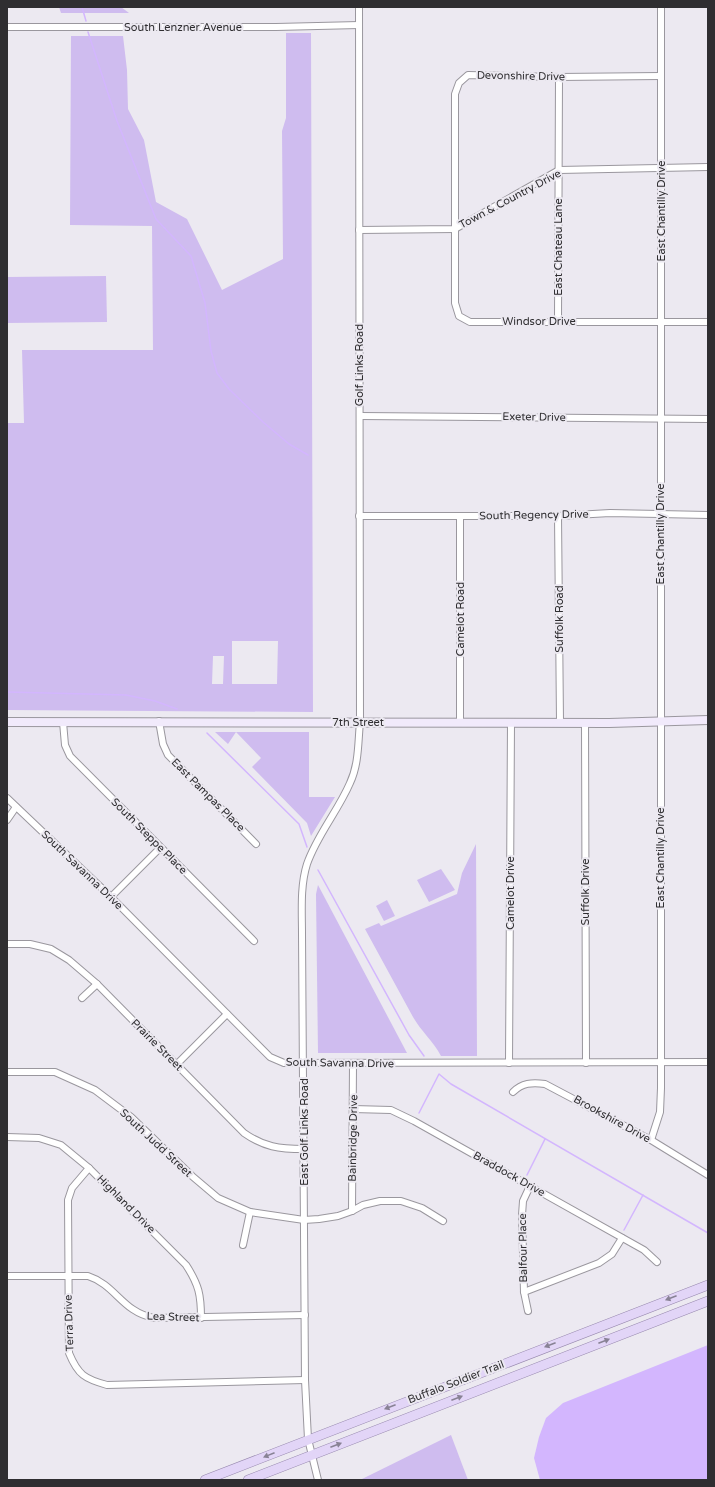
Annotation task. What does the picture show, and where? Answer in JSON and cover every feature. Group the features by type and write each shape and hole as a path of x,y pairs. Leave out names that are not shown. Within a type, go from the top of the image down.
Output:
{"main road":[{"name":"7th Street","path":"7,722 660,722 708,720"},
{"name":"Buffalo Soldier Trail","path":"205,1480 708,1285"},
{"name":"Buffalo Soldier Trail","path":"248,1480 708,1301"}],"street":[{"name":"Golf Links Road","path":"359,7 360,722"},
{"name":"East Chantilly Drive","path":"651,1140 660,1112 661,7"},
{"name":"South Lenzner Avenue","path":"7,27 283,27 359,25"},
{"name":"Devonshire Drive","path":"455,229 455,94 459,83 468,75 559,77 661,76"},
{"name":"East Chateau Lane","path":"558,321 559,77"},
{"name":"Town & Country Drive","path":"359,230 455,229 559,170 708,168"},
{"name":"Windsor Drive","path":"455,229 455,303 459,316 470,322 708,322"},
{"name":"Exeter Drive","path":"360,416 708,419"},
{"name":"South Regency Drive","path":"360,516 558,516 610,513 708,515"},
{"name":"Camelot Road","path":"460,516 460,722"},
{"name":"Suffolk Road","path":"558,516 560,722"},
{"name":"East Pampas Place","path":"159,721 163,744 168,755 256,844"},
{"name":"South Steppe Place","path":"63,722 65,744 70,756 254,941"},
{"name":"East Golf Links Road","path":"318,1480 308,1439 305,1380 303,891 307,866 315,846 351,782 358,756 360,722"},
{"name":"Camelot Drive","path":"509,1063 511,722"},
{"name":"Suffolk Drive","path":"585,722 586,1063"},
{"name":"South Savanna Drive","path":"7,798 111,897 270,1057 284,1063 708,1062"},
{"path":"7,820 16,807"},
{"path":"111,897 160,848"},
{"name":"Prairie Street","path":"7,944 30,944 51,949 69,960 96,984 244,1133 259,1143 283,1149 304,1149"},
{"path":"82,998 96,984"},
{"path":"176,1065 227,1014"},
{"name":"Bainbridge Drive","path":"352,1211 353,1064"},
{"name":"South Judd Street","path":"7,1072 55,1072 95,1090 131,1117 192,1176 218,1198 250,1212 304,1220 338,1216 363,1205 380,1201 401,1201 422,1208 443,1221"},
{"name":"Brookshire Drive","path":"513,1092 519,1086 535,1082 545,1084 651,1140 708,1175"},
{"name":"Braddock Drive","path":"353,1109 382,1109 400,1114 644,1250 658,1262"},
{"name":"Highland Drive","path":"7,1137 39,1138 61,1145 89,1168 186,1264 196,1280 201,1294 201,1318"},
{"name":"Terra Drive","path":"89,1168 72,1188 68,1200 69,1353 75,1369 92,1381 107,1385 305,1380"},
{"name":"Balfour Place","path":"528,1311 524,1292 522,1215 523,1201 530,1186"},
{"path":"242,1245 250,1212"},
{"path":"524,1292 599,1263 612,1254 622,1238"},
{"name":"Lea Street","path":"7,1276 88,1276 99,1280 130,1309 141,1316 154,1318 305,1315"}],"shaded area":[{"path":"59,7 121,7 129,13 61,13"},
{"path":"286,33 311,33 313,712 7,710 7,423 24,423 22,350 153,350 152,226 70,225 71,36 123,36 127,70 128,109 144,140 156,202 187,219 222,290 283,259 282,131 286,118","holes":["232,641 278,641 277,684 232,684","213,656 224,656 223,684 212,684"]},
{"path":"106,276 107,322 7,323 7,277"},
{"path":"215,732 236,732 228,744"},
{"path":"236,732 309,732 309,797 335,797 311,836 307,823 252,767 261,758"},
{"path":"476,844 477,1056 441,1056 413,1017 365,929 379,923 381,926 457,894 462,873"},
{"path":"441,869 455,890 429,902 417,880"},
{"path":"318,885 407,1053 318,1053 316,894"},
{"path":"387,900 395,916 384,921 376,906"},
{"path":"708,1345 708,1480 540,1480 534,1458 539,1437 546,1418 563,1403"},
{"path":"451,1435 468,1480 360,1480"}],"waterway":[{"path":"82,7 86,21"},
{"path":"88,32 117,121 156,219 191,256 205,303 211,351 217,373 229,389 263,422 289,444 308,455"},
{"path":"7,692 126,695 155,701 177,709"},
{"path":"207,733 299,824 307,847"},
{"path":"318,870 409,1035 424,1056"},
{"path":"419,1113 439,1074 451,1084 708,1233"},
{"path":"527,1175 545,1139"},
{"path":"624,1230 643,1195"}]}
